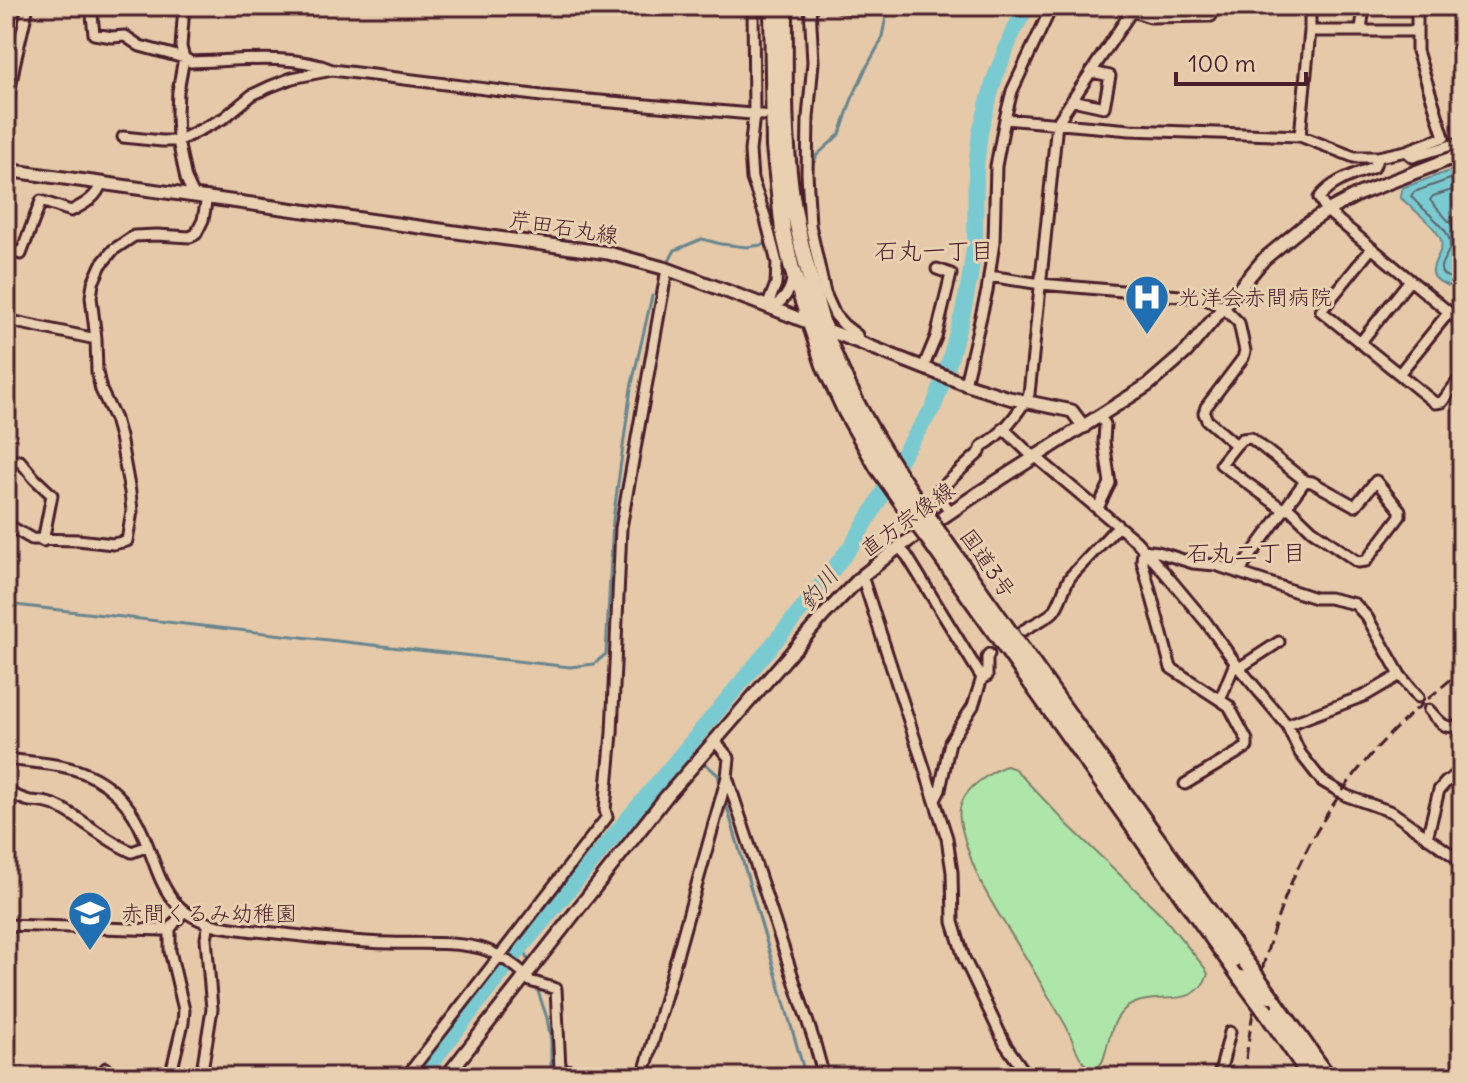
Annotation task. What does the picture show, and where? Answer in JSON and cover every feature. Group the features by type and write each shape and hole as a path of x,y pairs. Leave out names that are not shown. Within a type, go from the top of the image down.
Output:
{"highway":[{"name":"国道3号","path":"772,6 774,147 783,231 809,324 851,422 1328,1077"},
{"name":"国道3号","path":"785,6 787,143 797,229 825,330 882,461"},
{"name":"国道3号","path":"928,527 1311,1077"}],"main road":[{"name":"直方宗像線","path":"446,1077 666,797 824,615 862,576 950,512 1148,385 1186,352 1264,259 1294,233 1359,194 1461,154"},
{"name":"芹田石丸線","path":"6,170 608,253 667,269 963,383 1009,398 1072,411 1084,427"}],"street":[{"path":"6,114 28,6"},
{"path":"91,6 94,34 125,36 140,46 191,62 264,58 332,70 542,96 758,114"},
{"path":"184,6 181,47 184,58 177,102 178,141 186,179 194,196"},
{"path":"753,6 758,114 750,151 752,179 777,263 776,284 769,307 784,298 790,287 792,269"},
{"path":"810,6 813,62 804,118 810,225 825,293 835,315 857,335 859,343"},
{"path":"839,6 860,9 861,6"},
{"path":"963,383 989,276 994,242 996,166 1005,119 1012,91 1052,6"},
{"path":"1300,136 1310,6"},
{"path":"1361,30 1364,6"},
{"path":"1005,119 1130,130 1300,136 1354,157 1378,157 1406,151 1444,137 1417,51 1417,6"},
{"path":"950,512 937,492 980,452 982,446 991,441 1029,394 1057,123 1134,9 1150,17 1211,16"},
{"path":"1310,31 1416,31"},
{"path":"123,137 178,141 224,118 252,95 269,87 292,78 332,70"},
{"path":"1072,100 1104,107 1110,76 1092,72"},
{"path":"1406,151 1413,157 1455,144 1461,154"},
{"path":"1378,157 1374,167 1346,177 1324,191 1319,198 1327,211 1462,323"},
{"path":"6,248 21,254 41,201 71,211 99,191 101,183"},
{"path":"6,524 32,539 43,541 78,540 113,544 127,541 132,511 124,454 97,372 91,297 93,283 101,265 113,250 134,236 190,237 196,234 203,220 207,197"},
{"path":"1371,249 1321,311 1435,403 1442,402 1462,376"},
{"path":"406,1077 607,817 621,528 667,269"},
{"path":"923,368 936,337 951,274 937,269"},
{"path":"989,276 1041,284 1203,298 1223,307 1239,323 1245,351 1204,413 1207,420 1236,445"},
{"path":"1360,343 1410,280"},
{"path":"1399,374 1449,312"},
{"path":"6,320 96,339"},
{"path":"1098,508 1110,483 1104,442 1105,424 1100,417"},
{"path":"1003,428 1143,550 1206,622 1237,666 1287,725 1300,753 1322,781 1347,796 1392,812 1462,862"},
{"path":"1251,438 1305,481 1355,506 1376,481 1400,510 1400,516 1366,561 1358,562 1221,464 1242,439 1251,438"},
{"path":"6,459 20,461 52,495 43,541"},
{"path":"1238,573 1305,481"},
{"path":"1024,630 1052,613 1065,583 1118,526"},
{"path":"899,547 982,678"},
{"path":"1143,550 1193,563 1215,565 1315,598 1355,604 1367,617 1400,675 1418,697"},
{"path":"1143,550 1142,561 1171,668 1229,706 1247,740 1247,747 1185,784"},
{"path":"862,576 947,838 952,872 953,922 964,958 1005,1044 1028,1077"},
{"path":"1220,700 1237,666 1279,642"},
{"path":"935,800 940,790 947,749 973,706 982,678 987,676 989,654"},
{"path":"1287,725 1366,695 1400,675"},
{"path":"1429,710 1444,726 1452,728 1462,725"},
{"path":"643,1077 727,777 729,758 715,741"},
{"path":"6,759 83,772 118,795 135,816 165,890 184,911 209,923 319,938 456,945 479,948 500,956 530,981 556,989 560,1068 591,1077"},
{"path":"1427,838 1439,790 1462,771"},
{"path":"727,777 824,1077"},
{"path":"6,791 29,801 44,801 59,806 132,852 148,846"},
{"path":"170,1077 184,1010 170,951 170,929 184,911"},
{"path":"201,1077 212,1009 206,938 209,923"},
{"path":"6,925 170,929"},
{"path":"1219,1077 1230,1032"}],"green space":[{"path":"1007,766 1015,769 1162,915 1208,974 1195,992 1186,996 1145,1000 1125,1009 1113,1028 1101,1064 1096,1068 1087,1066 1079,1056 1062,1019 994,906 969,853 960,818 963,800 977,783"}],"water":[{"path":"1455,169 1462,170 1462,289 1446,285 1433,274 1441,246 1439,235 1401,198 1402,188"}],"waterway":[{"path":"811,169 817,155 840,134 851,101 881,41 891,6"},
{"name":"釣川","path":"420,1077 523,945 852,545 934,406 963,312 970,277 975,241 980,132 994,80 1027,6"},
{"path":"813,201 814,232"},
{"path":"668,263 675,250 702,239 747,247 768,244"},
{"path":"6,604 570,667 594,664 606,654 613,520 631,388 652,296"},
{"path":"687,747 697,756"},
{"path":"702,761 718,775 721,785"},
{"path":"724,797 806,1077"},
{"path":"523,945 530,965"},
{"path":"537,988 551,1041 551,1069 565,1077"}],"railway":[{"path":"1244,1077 1259,982 1271,937 1306,851 1329,810 1357,772 1398,726 1462,670"}],"place":[{"name":"光洋会赤間病院","path":"1147,336"},
{"name":"赤間くるみ幼稚園","path":"90,952"}],"district":[{"name":"石丸一丁目","path":"934,250"},
{"name":"石丸二丁目","path":"1246,552"}]}
